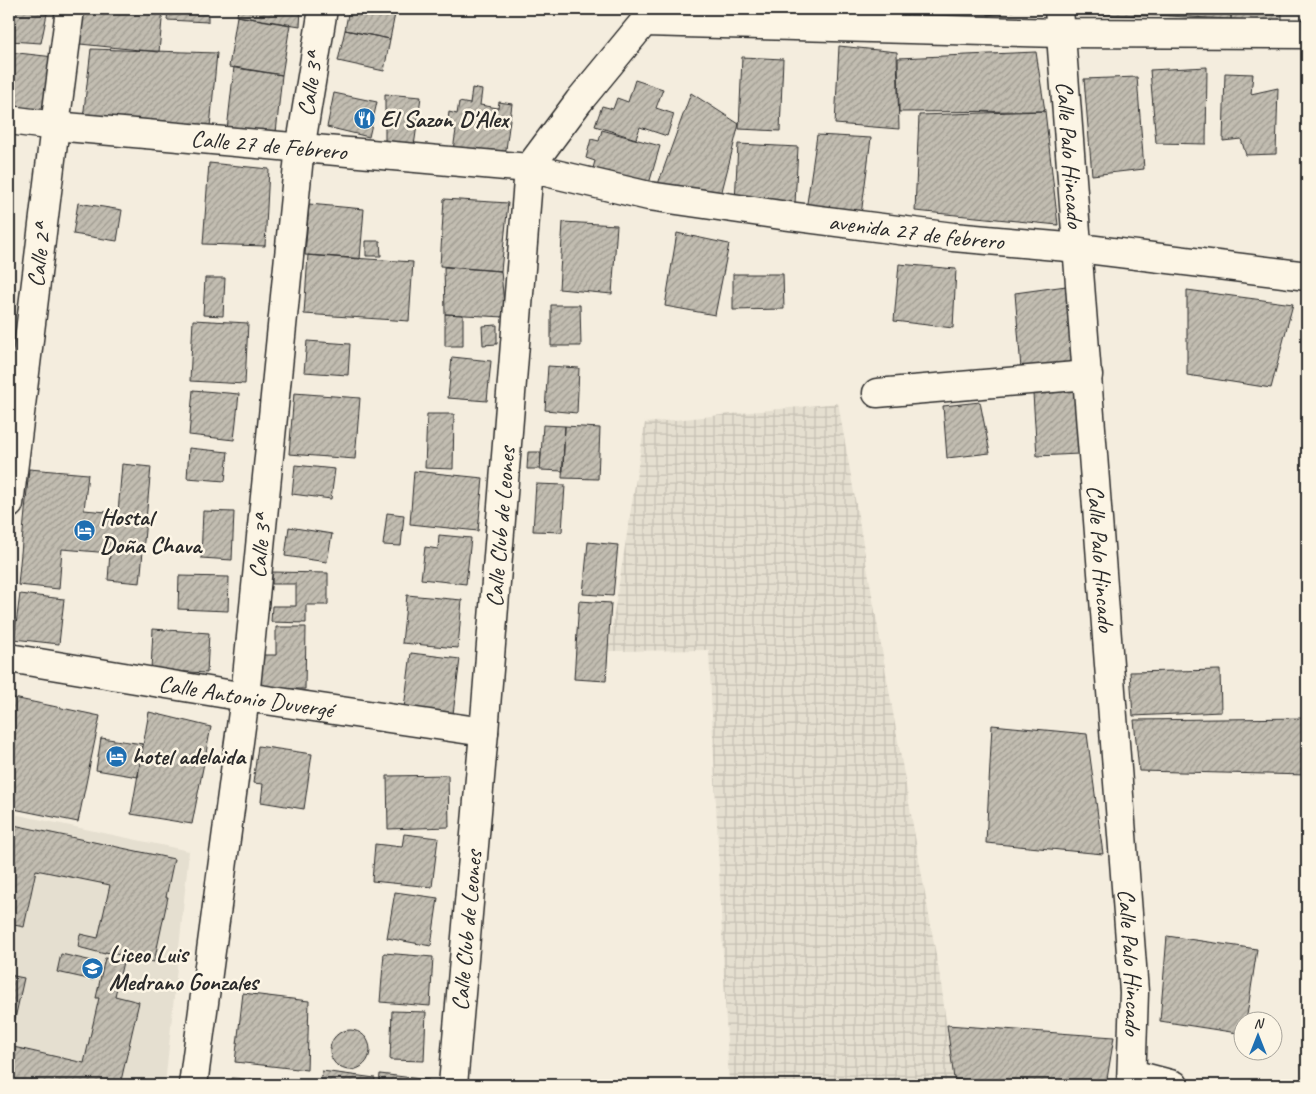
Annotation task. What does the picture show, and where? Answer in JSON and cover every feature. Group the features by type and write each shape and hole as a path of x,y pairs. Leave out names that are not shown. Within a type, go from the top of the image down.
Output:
{"street":[{"name":"Calle 2ª","path":"9,504 70,9"},
{"name":"Calle 3ª","path":"193,1085 245,697 300,148 323,9"},
{"path":"529,168 647,15 1060,21 1307,34"},
{"name":"Calle Palo Hincado","path":"1060,21 1134,992 1132,1080"},
{"name":"Calle 27 de Febrero","path":"9,120 55,126 529,168"},
{"name":"avenida 27 de febrero","path":"529,168 650,196 678,200 953,237 1078,248 1307,276"},
{"name":"Calle Club de Leones","path":"453,1085 484,732 529,168"},
{"path":"877,393 1088,375"},
{"name":"Calle Antonio Duvergé","path":"9,658 245,697 484,732"},
{"path":"1132,1080 1174,1085"}],"shaded area":[{"path":"838,403 941,983 954,1085 729,1085 709,650 608,651 645,423"},
{"name":"Liceo Luis Medrano Gonzales","path":"9,813 189,851 165,1085 9,1085"}],"building":[{"path":"9,9 48,9 41,43 9,41"},
{"path":"83,9 163,9 159,52 80,44"},
{"path":"168,9 208,9 208,22 167,20"},
{"path":"238,9 301,9 300,26 237,16"},
{"path":"349,9 396,9 390,39 345,30"},
{"path":"707,9 771,9 770,18 707,12"},
{"path":"833,9 878,9 878,15 832,17"},
{"path":"987,9 1023,9 988,15"},
{"path":"1074,9 1147,9 1148,16 1074,14"},
{"path":"1147,9 1231,9 1231,19 1147,15"},
{"path":"1231,9 1282,9 1282,21 1231,19"},
{"path":"237,16 290,25 282,75 229,67"},
{"path":"345,30 390,39 384,71 338,61"},
{"path":"839,46 897,52 899,129 835,124"},
{"path":"91,49 217,53 210,127 83,119"},
{"path":"9,52 54,57 51,116 9,111"},
{"path":"1036,52 1045,111 899,112 898,58"},
{"path":"742,57 783,59 780,131 739,129"},
{"path":"234,67 282,75 276,133 227,130"},
{"path":"1207,67 1206,144 1156,143 1150,70"},
{"path":"1225,73 1253,74 1251,94 1278,88 1276,154 1246,155 1241,139 1223,141"},
{"path":"1137,77 1144,169 1092,175 1084,79"},
{"path":"635,80 663,89 656,108 674,114 667,136 640,127 636,139 595,126 602,106 613,109 617,98 628,102"},
{"path":"472,88 482,90 480,105 498,108 499,102 512,104 505,157 453,150 456,130 447,128 449,112 457,114 459,102 470,104"},
{"path":"334,93 377,102 369,137 327,127"},
{"path":"691,93 739,124 721,195 658,184"},
{"path":"385,94 421,97 414,146 385,142"},
{"path":"1045,111 1058,225 915,211 919,115"},
{"path":"602,130 660,146 646,194 590,179 595,161 586,158 591,139 599,141"},
{"path":"817,135 871,138 861,215 806,210"},
{"path":"738,144 798,147 795,204 735,202"},
{"path":"209,163 269,169 265,246 203,244"},
{"path":"444,199 508,203 501,271 440,266"},
{"path":"78,203 122,210 117,241 73,234"},
{"path":"309,204 364,209 360,259 305,255"},
{"path":"563,222 617,225 612,294 559,289"},
{"path":"677,233 729,244 715,315 665,306"},
{"path":"366,241 380,241 381,256 366,256"},
{"path":"308,255 413,262 409,321 304,314"},
{"path":"899,264 956,269 953,328 894,321"},
{"path":"444,267 501,271 505,317 445,314"},
{"path":"733,274 783,274 784,309 733,310"},
{"path":"205,278 225,278 223,316 203,315"},
{"path":"1066,286 1073,362 1021,369 1015,293"},
{"path":"1187,290 1293,304 1271,388 1187,375"},
{"path":"551,305 580,305 581,346 551,346"},
{"path":"445,314 463,315 463,346 445,346"},
{"path":"193,320 248,323 245,384 190,381"},
{"path":"497,325 497,344 483,345 482,326"},
{"path":"307,341 350,344 348,375 304,372"},
{"path":"452,357 491,361 487,401 448,398"},
{"path":"548,366 579,368 577,413 545,410"},
{"path":"193,390 239,394 234,440 189,435"},
{"path":"1075,390 1079,454 1037,456 1033,394"},
{"path":"294,393 360,398 355,459 289,454"},
{"path":"980,402 990,453 947,458 943,406"},
{"path":"427,414 454,414 453,469 425,468"},
{"path":"543,425 565,426 563,471 540,470"},
{"path":"565,426 600,428 598,479 562,478"},
{"path":"189,448 228,452 225,481 187,478"},
{"path":"528,452 541,452 540,469 527,469"},
{"name":"Hostal Doña Chava","path":"122,464 151,467 140,583 108,580 110,553 62,549 59,589 18,585 29,469 88,474 84,510 118,513"},
{"path":"295,465 335,469 331,499 292,494"},
{"path":"414,471 483,478 478,531 410,524"},
{"path":"536,484 565,485 562,532 533,531"},
{"path":"203,511 234,512 232,560 201,558"},
{"path":"387,513 404,515 401,546 383,545"},
{"path":"289,527 332,534 327,562 285,556"},
{"path":"439,535 471,538 466,584 421,579 425,547 438,549"},
{"path":"588,542 618,545 613,596 583,594"},
{"path":"272,572 328,573 328,605 306,605 306,623 271,622 272,606 296,606 296,584 272,584"},
{"path":"179,576 229,577 228,611 178,609"},
{"path":"20,594 64,599 59,644 14,639"},
{"path":"407,595 462,600 458,648 402,643"},
{"path":"579,601 611,603 606,681 574,679"},
{"path":"276,627 306,627 305,689 257,689 257,655 276,655"},
{"path":"153,629 209,633 207,673 151,670"},
{"path":"411,653 460,659 453,714 404,708"},
{"path":"1220,670 1221,712 1133,716 1130,672"},
{"path":"9,697 100,716 78,822 9,808"},
{"path":"149,712 211,727 192,824 131,814"},
{"path":"1307,718 1307,775 1139,771 1134,720"},
{"path":"992,725 1087,734 1103,854 986,843"},
{"path":"101,738 143,744 138,777 96,770"},
{"path":"258,746 312,754 304,809 261,802 263,784 253,783"},
{"path":"448,775 449,827 388,829 387,776"},
{"path":"9,824 174,859 154,962 105,952 105,954 78,947 80,934 98,938 110,885 36,870 24,927 9,924"},
{"path":"404,834 438,838 432,887 372,881 375,844 402,847"},
{"path":"395,892 438,898 431,946 387,938"},
{"path":"9,936 14,938 9,957"},
{"path":"1167,936 1257,949 1248,1012 1234,1012 1234,1032 1160,1021"},
{"path":"384,953 433,957 430,1006 380,1002"},
{"path":"61,954 97,962 93,980 57,972"},
{"path":"105,958 123,962 115,996 139,1002 120,1085 9,1085 9,1046 84,1063 99,998 96,998"},
{"path":"9,975 24,978 9,1046"},
{"path":"243,993 309,1001 307,1070 235,1062"},
{"path":"392,1011 426,1012 424,1061 390,1060"},
{"path":"947,1025 1114,1037 1106,1085 1013,1085 954,1079"},
{"path":"354,1030 361,1033 367,1039 370,1050 369,1058 361,1067 354,1070 346,1070 339,1067 331,1058 330,1046 333,1039 342,1031"},
{"path":"322,1071 375,1078 374,1085 320,1085"},
{"path":"380,1074 429,1080 428,1085 379,1085"},
{"path":"232,1078 262,1080 261,1085 232,1085"}],"place":[{"name":"El Sazon D'Alex","path":"364,119"},
{"name":"Hostal Doña Chava","path":"84,531"},
{"name":"hotel adelaida","path":"116,756"},
{"name":"Liceo Luis Medrano Gonzales","path":"93,968"}]}
